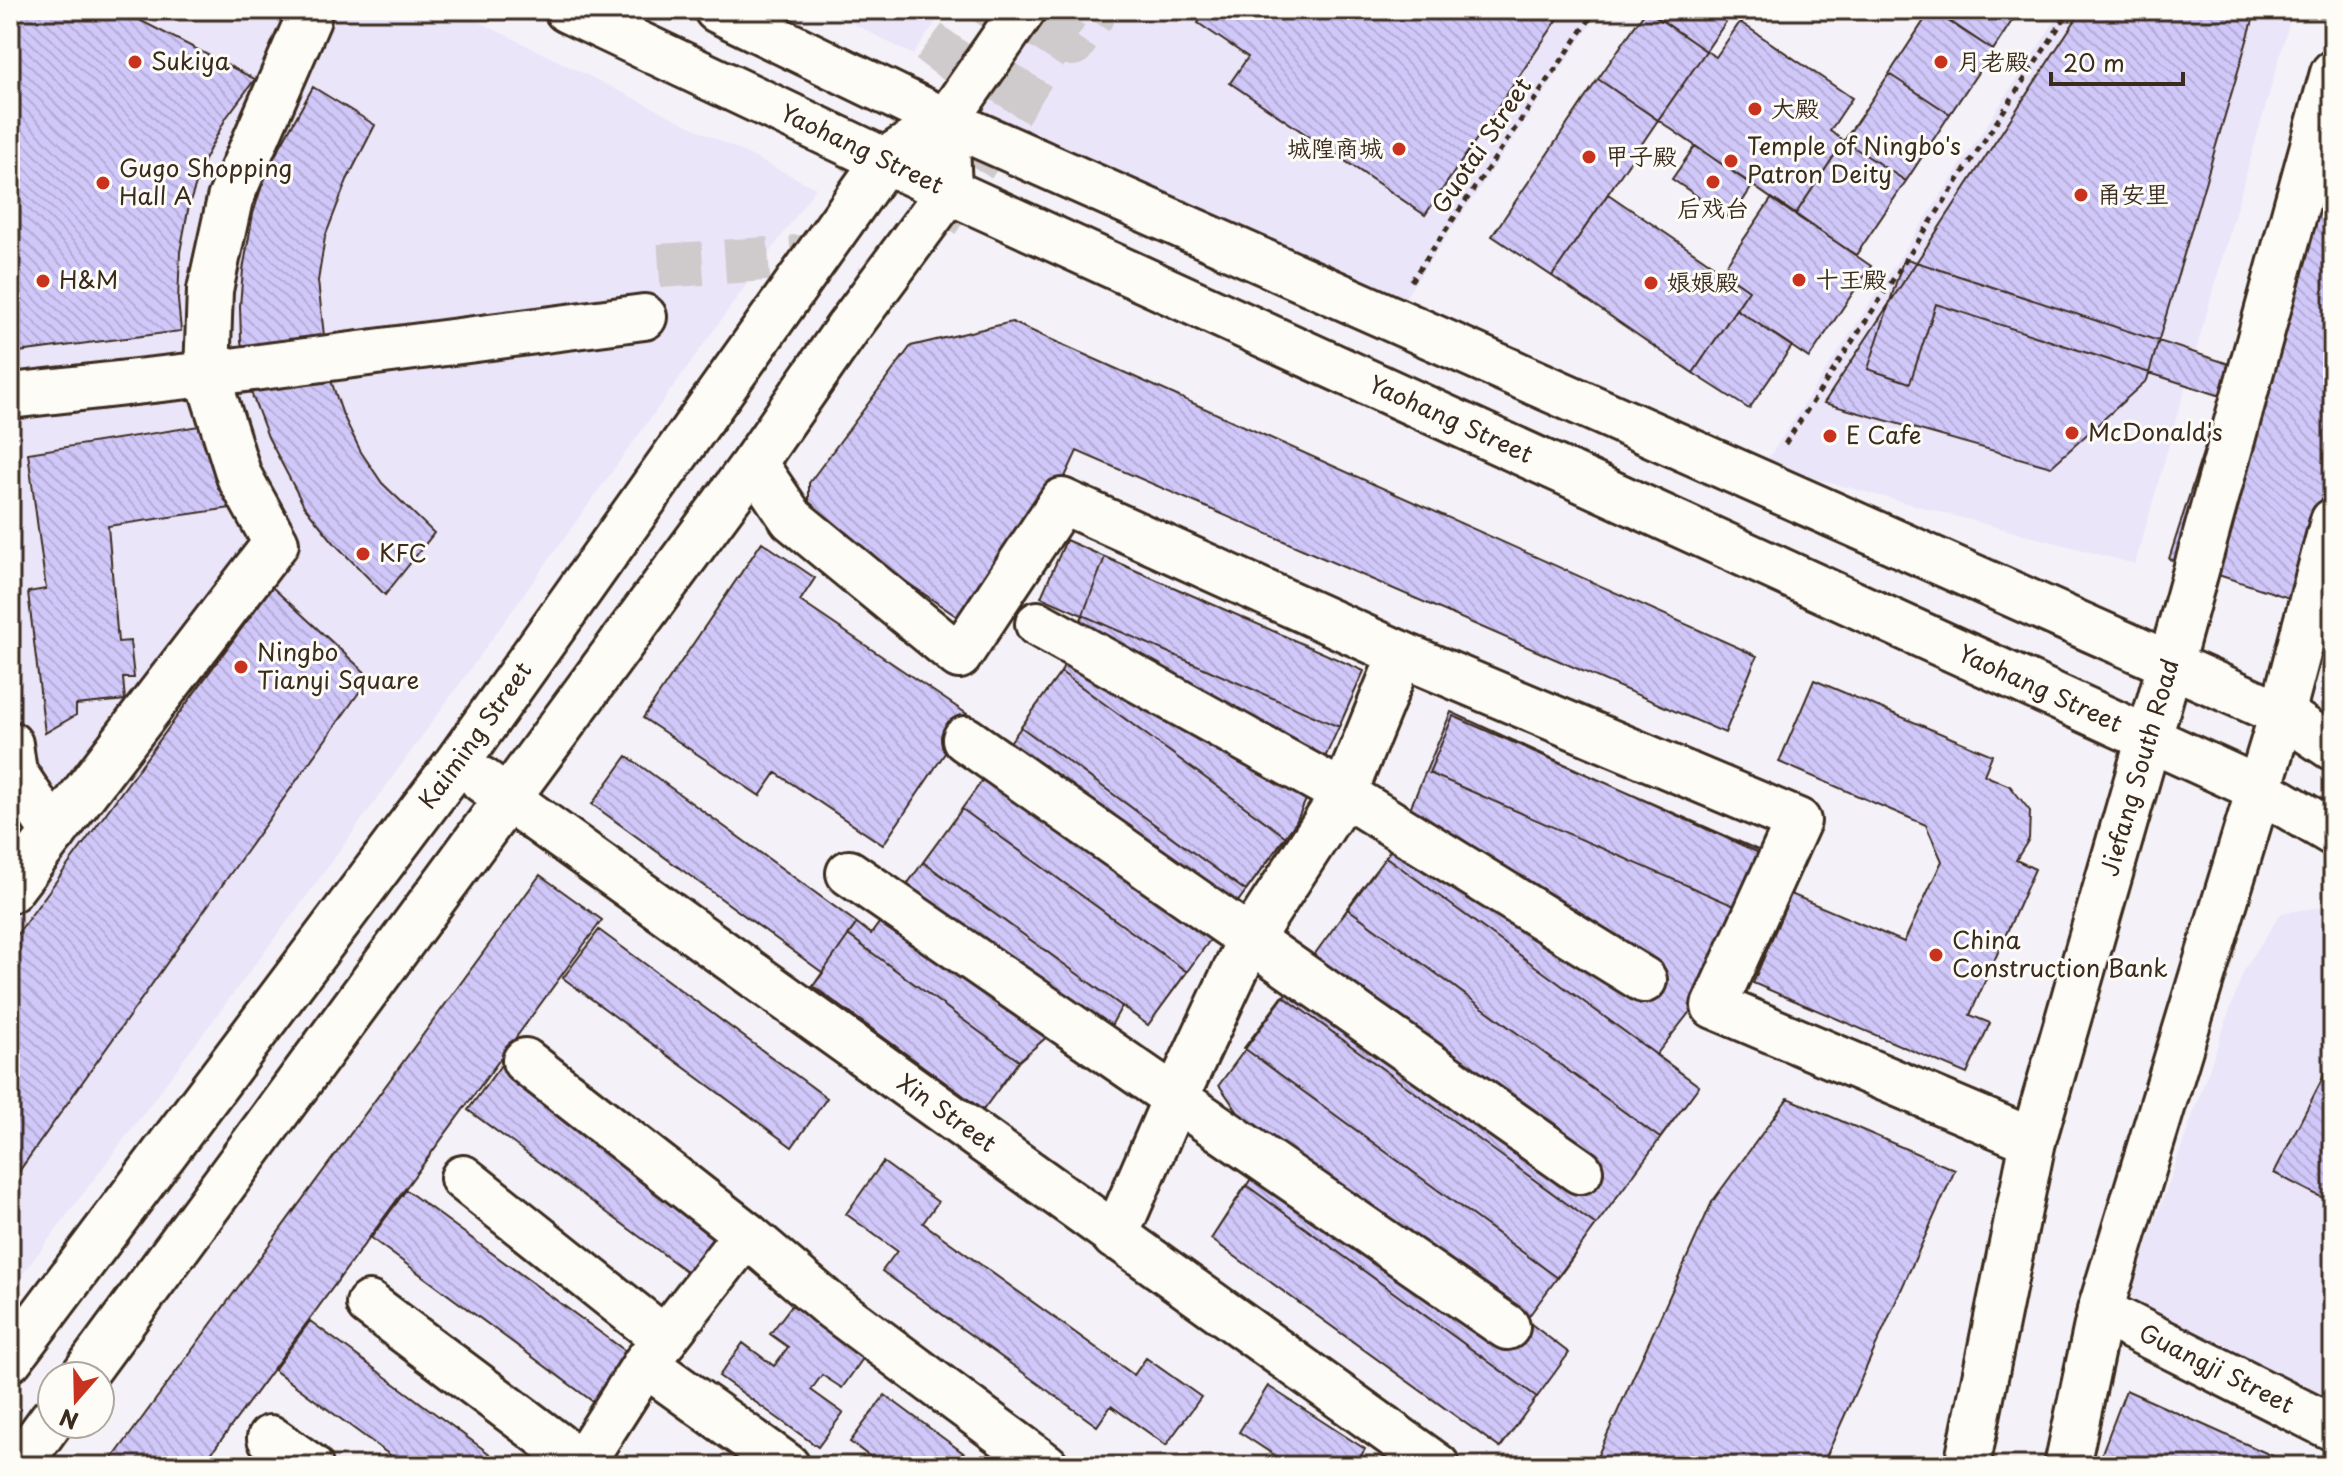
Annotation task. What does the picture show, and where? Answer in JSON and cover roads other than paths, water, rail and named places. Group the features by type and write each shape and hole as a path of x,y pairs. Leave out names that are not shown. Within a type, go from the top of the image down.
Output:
{"street":[{"name":"Yaohang Street","path":"567,10 949,191 2257,788 2333,833"},
{"path":"717,10 946,121 2282,714 2333,748"},
{"name":"Kaiming Street","path":"10,1359 457,763 885,160 946,121 1023,10"},
{"path":"10,890 276,543 239,476 207,374 210,290 230,199 308,19"},
{"name":"Jiefang South Road","path":"1967,1466 2033,1141 2170,665 2333,73"},
{"path":"95,1360 754,463 847,329 949,191 946,121"},
{"path":"10,396 207,374 644,317"},
{"path":"754,463 792,519 959,656 1062,501 1401,654 1798,821 1714,1006 2033,1141"},
{"path":"2067,1466 2100,1311 2282,714 2333,521"},
{"path":"1038,624 1344,794 1644,980"},
{"path":"1115,1237 1250,939 1344,794 1401,654"},
{"path":"965,739 1580,1171"},
{"path":"10,744 14,772 54,833"},
{"name":"Xin Street","path":"457,763 1437,1466"},
{"path":"849,873 1507,1327"},
{"path":"525,1061 746,1234 827,1303 1046,1466"},
{"path":"463,1178 655,1352 787,1466"},
{"path":"369,1304 580,1464 655,1352 746,1234"},
{"name":"Guangji Street","path":"2100,1311 2333,1428"},
{"path":"270,1438 310,1466"},
{"path":"18,1466 37,1440"}],"tunnel":[{"path":"855,179 980,10"},
{"path":"1043,25 1073,44 1096,10"},
{"path":"937,222 1058,35"},
{"path":"659,266 798,257 898,313"}],"place":[{"name":"Sukiya","path":"135,62"},
{"name":"月老殿","path":"1941,62"},
{"name":"大殿","path":"1755,109"},
{"name":"城隍商城","path":"1399,149"},
{"name":"甲子殿","path":"1589,157"},
{"name":"Temple of Ningbo's Patron Deity","path":"1731,161"},
{"name":"后戏台","path":"1713,182"},
{"name":"Gugo Shopping Hall A","path":"103,183"},
{"name":"甬安里","path":"2081,195"},
{"name":"十王殿","path":"1799,280"},
{"name":"H&M","path":"43,281"},
{"name":"娘娘殿","path":"1651,283"},
{"name":"McDonald's","path":"2072,433"},
{"name":"E Cafe","path":"1830,436"},
{"name":"KFC","path":"363,554"},
{"name":"Ningbo Tianyi Square","path":"241,667"},
{"name":"China Construction Bank","path":"1936,955"}]}
